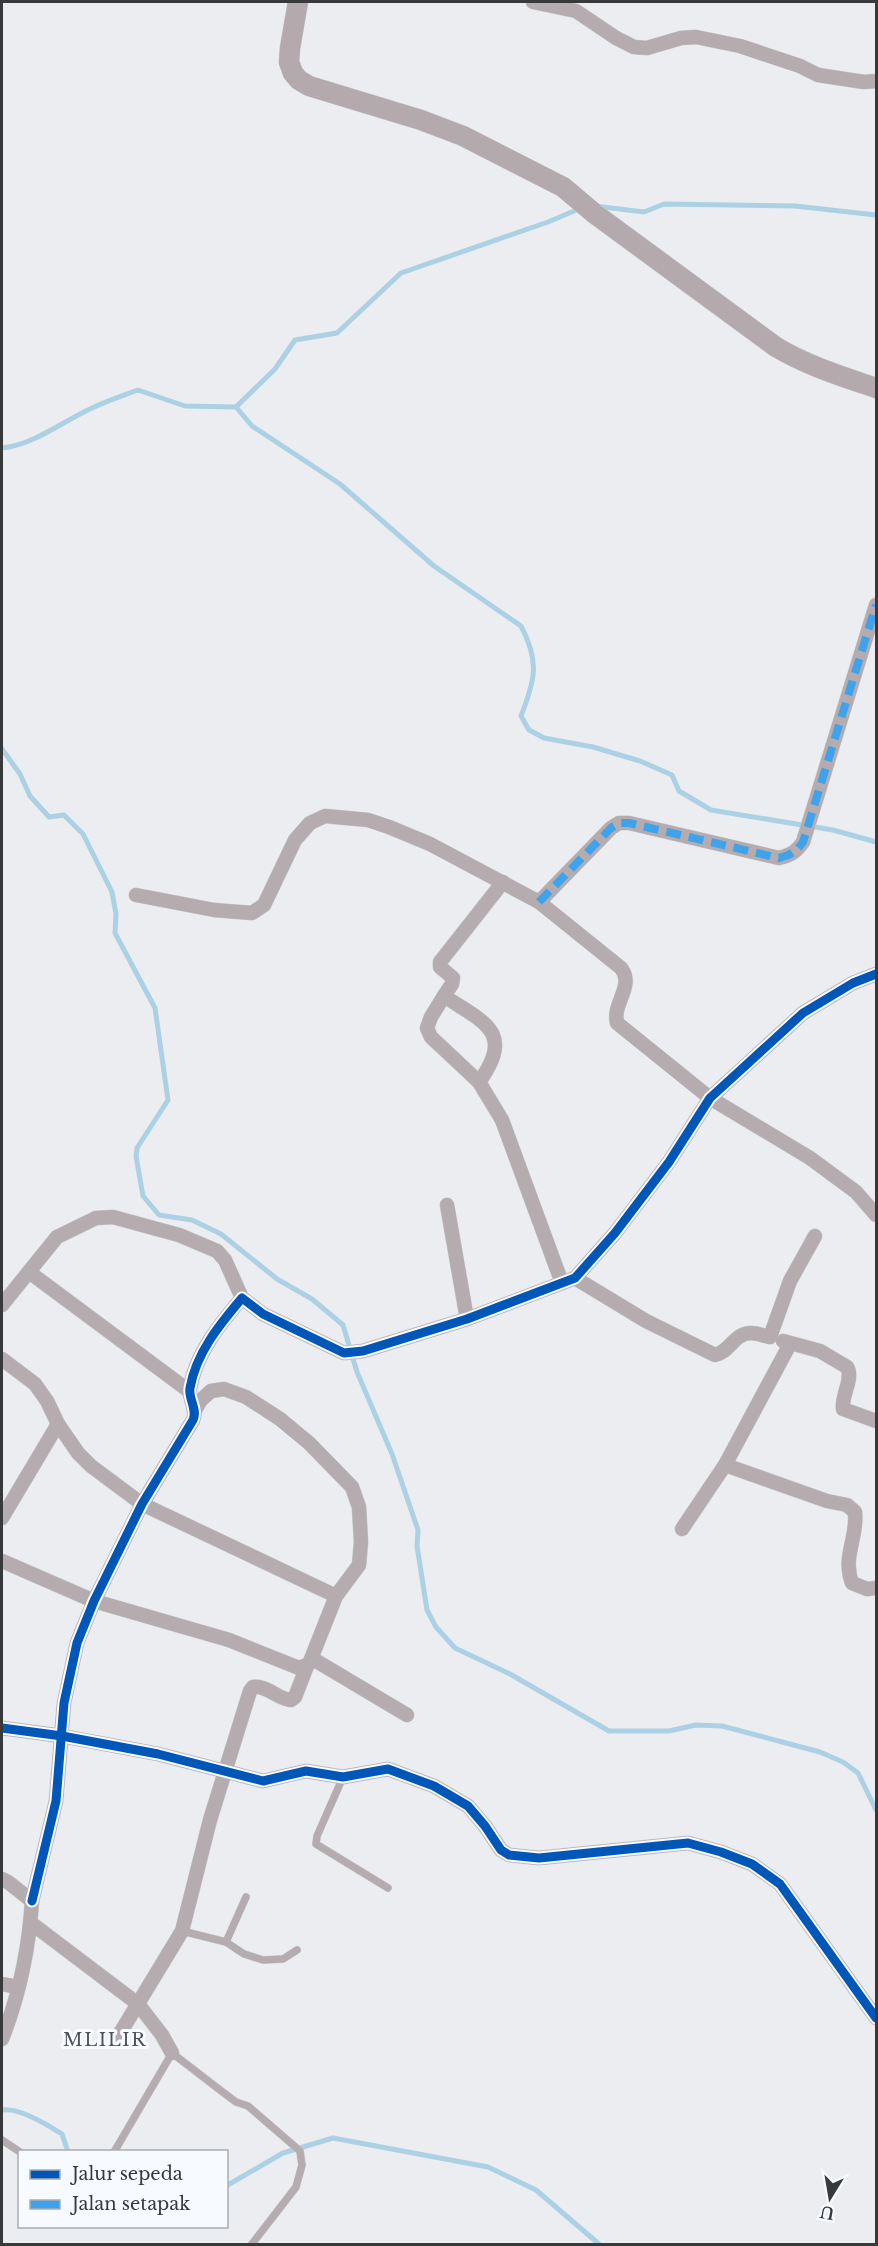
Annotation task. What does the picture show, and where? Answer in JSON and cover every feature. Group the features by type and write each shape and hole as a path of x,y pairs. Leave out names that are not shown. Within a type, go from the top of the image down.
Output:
{"street":[{"path":"298,2 289,62 293,73 299,80 309,86 420,120 463,136 563,187 595,214 783,352 816,368 876,388"},
{"path":"534,2 576,11 616,38 634,47 647,48 681,38 696,37 740,45 800,66 818,75 846,80 876,81"},
{"path":"539,902 611,828 619,823 629,823 779,858 790,856 797,850 803,842 876,604"},
{"path":"136,896 214,910 252,913 264,905 296,840 309,823 325,816 368,820 430,844 539,902 621,968 626,975 627,983 617,1011 617,1023 710,1098 810,1158 856,1192 876,1215"},
{"path":"503,882 440,962 440,967 453,978 452,984 431,1017 427,1028 431,1037 479,1082 502,1120 569,1280 715,1356 722,1354 735,1339 750,1333 820,1351 847,1367 850,1375 842,1403 843,1408 876,1420"},
{"path":"2,1305 57,1237 96,1218 113,1217 179,1235 216,1251 225,1260 242,1298 263,1314 344,1353 363,1351 467,1319 569,1280 615,1233 662,1171 710,1098 803,1013 853,983 876,974"},
{"path":"444,996 485,1023 494,1034 495,1051 479,1082"},
{"path":"447,1205 467,1319"},
{"path":"770,1337 790,1281 815,1236"},
{"path":"29,1272 189,1391"},
{"path":"195,1410 189,1391 197,1365 216,1329 242,1298"},
{"path":"682,1529 725,1465 790,1344"},
{"path":"2,1359 35,1384 78,1453 91,1466 142,1504 336,1596"},
{"path":"2,2039 18,1987 31,1923 32,1901 56,1801 64,1704 77,1643 94,1601 142,1504 193,1420 195,1410 201,1400 211,1391 224,1389 246,1397 280,1419 309,1443 352,1487 360,1515 359,1565 336,1596 295,1697 285,1700 259,1686 253,1687 225,1771 182,1931 119,2035"},
{"path":"2,1518 58,1424"},
{"path":"725,1465 826,1501 847,1505 855,1512 856,1522 848,1558 852,1583 867,1588 876,1588"},
{"path":"2,1561 94,1601 229,1640 299,1668 310,1663"},
{"path":"310,1663 407,1715"},
{"path":"2,1728 63,1736 158,1754 263,1781 306,1771 343,1777 388,1768 434,1786 468,1806 501,1850 516,1857 539,1858 688,1843 721,1852 752,1864 780,1884 876,2018"},
{"path":"2,1879 32,1901"},
{"path":"31,1923 138,2004 162,2035 172,2053"},
{"path":"2,1984 18,1987"}],"lane":[{"path":"343,1777 317,1836 316,1844 388,1888"},
{"path":"225,1942 246,1897"},
{"path":"182,1931 225,1942 244,1954 263,1960 283,1959 297,1950"},
{"path":"115,2150 172,2053 236,2102 248,2106 300,2151 303,2165 296,2187 252,2244"},
{"path":"2,2140 18,2150"}],"waterway":[{"path":"595,206 644,212 664,204 795,206 876,215"},
{"path":"2,448 36,438 79,414 138,390 185,406 236,407 275,369 295,340 337,333 401,273 548,222 581,208"},
{"path":"236,407 252,426 340,484 434,566 521,626 533,661 530,692 521,716 529,730 544,738 593,747 640,761 672,775 679,791 711,810 833,830 876,842"},
{"path":"2,749 20,774 30,796 49,817 64,815 83,834 112,892 116,914 115,933 155,1008 168,1100 137,1148 136,1156 143,1196 159,1215 192,1220 221,1234 277,1279 312,1299 343,1325 357,1372 392,1454 418,1530 417,1546 427,1610 436,1627 455,1648 510,1674 609,1731 669,1731 696,1725 722,1726 820,1752 843,1762 858,1773 876,1810"},
{"path":"2,2110 24,2114 62,2134 67,2150"},
{"path":"228,2185 283,2153 333,2138 488,2167 536,2190 599,2244"}],"marked path":[{"path":"539,902 611,828 619,823 629,823 779,858 795,851 803,842 876,605"}],"cycle path":[{"path":"32,1901 56,1801 64,1703 77,1643 94,1601 142,1504 193,1420 190,1388 203,1351 242,1298 263,1314 344,1353 363,1351 467,1319 575,1278 615,1233 669,1162 710,1098 803,1013 853,983 876,974"},
{"path":"2,1728 62,1736 158,1754 263,1781 306,1771 343,1777 388,1769 434,1786 468,1806 501,1850 509,1855 539,1858 688,1843 721,1852 752,1864 780,1884 876,2018"}],"district":[{"name":"MLILIR","path":"105,2040"}]}
